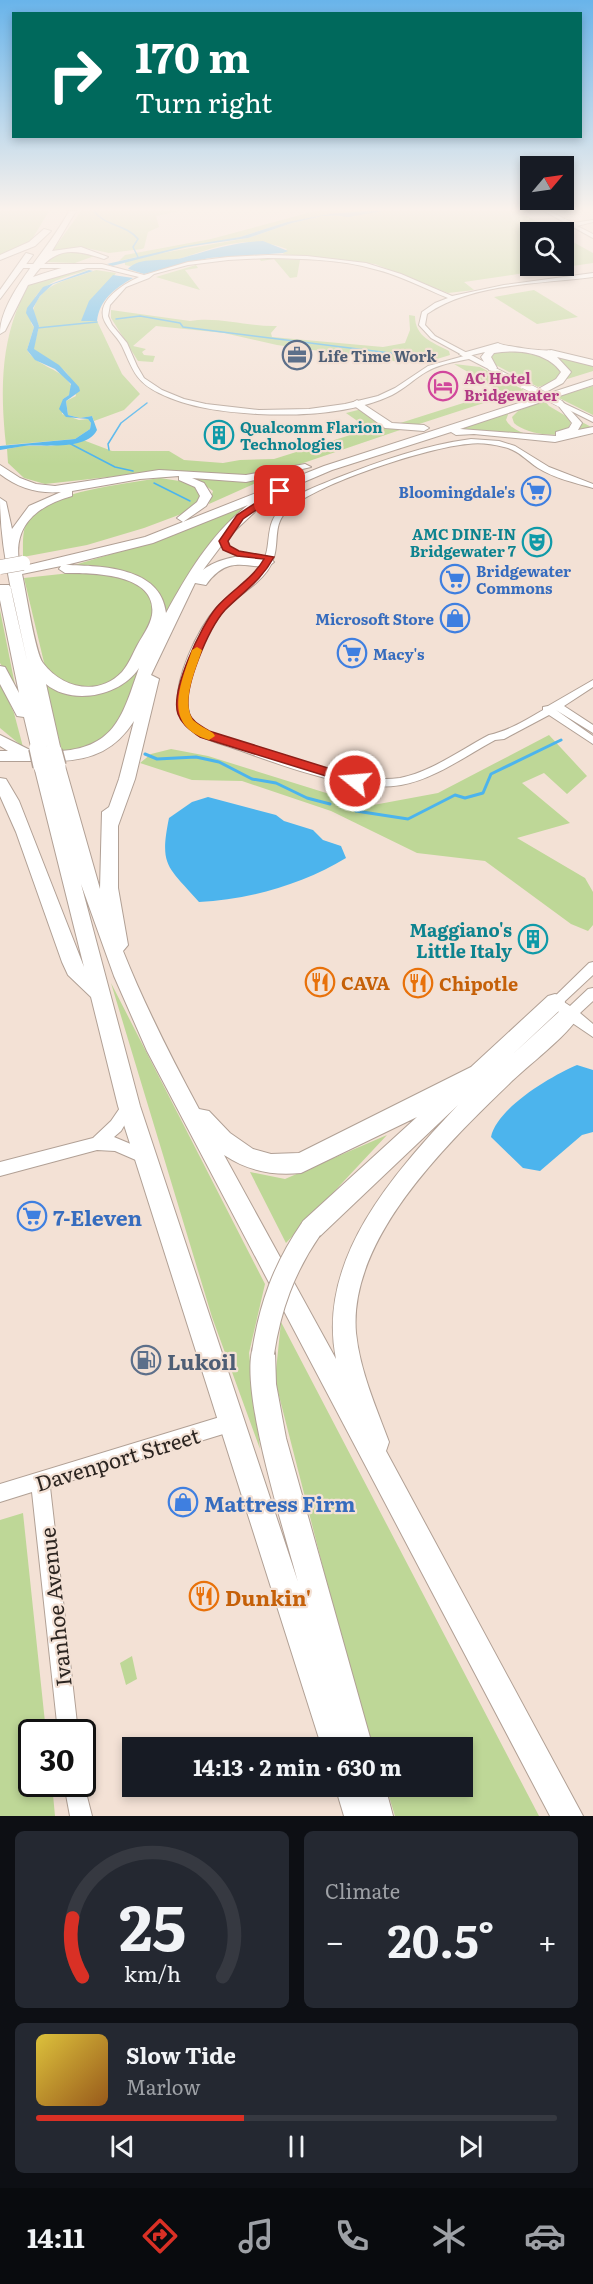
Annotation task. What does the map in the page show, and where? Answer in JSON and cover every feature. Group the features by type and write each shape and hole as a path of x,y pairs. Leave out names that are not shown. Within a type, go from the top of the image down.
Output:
{"highway":[{"path":"0,331 17,296"},
{"path":"466,355 493,346 519,345 593,363"},
{"path":"466,355 506,348 526,349 560,364 566,372 564,376 544,390"},
{"path":"488,367 486,359 491,351"},
{"path":"12,570 103,545 183,518 309,470 593,374"},
{"path":"423,433 593,382"},
{"path":"526,403 512,414 510,422 520,430 540,435 567,433 575,428 577,423 560,404"},
{"path":"357,404 389,426 423,433 464,431 555,439 593,430"},
{"path":"0,468 9,477 25,484 63,488 160,472 249,478 309,470"},
{"path":"0,756 75,755 101,747 112,740 125,725 167,625 209,552 240,517 309,470"},
{"path":"12,570 149,540 203,520 309,470"},
{"path":"43,755 32,662 12,570 14,534 24,515 39,504 65,495 157,477 180,477 200,485 206,496 202,504 183,518"},
{"path":"0,502 43,755 98,991 129,1106 334,1737"},
{"path":"240,517 224,541 226,548 237,554 269,559"},
{"path":"111,824 127,779 152,679 174,629 206,573 214,565 228,560 269,559"},
{"path":"12,570 87,569 122,574 136,579 151,590 157,599 159,613 128,674 112,685 91,690 64,689 52,683 42,668 32,662"},
{"path":"0,670 43,755 116,961 178,1091 567,1816"},
{"path":"116,961 120,941 109,888 110,814 116,781 145,673"},
{"path":"0,740 43,755"},
{"path":"0,783 11,801 24,832 71,962 75,970 98,991"},
{"path":"396,1498 345,1349 344,1316 348,1280 362,1247 401,1187 464,1114 563,1008"},
{"path":"355,1737 273,1438 263,1384 263,1353 272,1300 287,1264 311,1229 476,1074 563,1008"},
{"path":"178,1091 218,1139 236,1154 251,1160 284,1166 318,1158 476,1074"},
{"path":"354,1797 360,1816"},
{"path":"372,1797 377,1816"}],"street":[{"path":"116,296 112,298 105,314 142,380 171,396 208,406 248,411 290,411 318,410 357,404 389,394 428,369 466,355"},
{"path":"458,296 450,297 426,310 422,316 422,325 433,337 593,420"},
{"path":"290,411 369,396 387,389 422,366 466,355"},
{"path":"449,363 488,367"},
{"path":"593,486 543,468 513,447 479,442 455,443 338,481 293,502 273,524 269,559 258,577 220,609 201,640 191,664 182,705 185,718 193,726 218,739 355,781 376,784 411,778 493,737 500,737 593,683"},
{"path":"552,707 593,730"},
{"path":"552,707 593,741"},
{"path":"563,1008 593,967"},
{"path":"563,1008 593,993"},
{"path":"563,1008 593,1031"},
{"path":"97,1143 116,1126 129,1106"},
{"path":"0,1169 97,1143 116,1144 145,1157"},
{"name":"Davenport Street","path":"0,1493 233,1422"},
{"name":"Ivanhoe Avenue","path":"40,1481 67,1719"},
{"path":"77,1797 81,1816"}],"green space":[{"path":"23,296 36,296 31,314 31,323 34,327 27,350 37,361 63,376 72,387 69,395 63,399 62,414 79,420 88,419 91,423 90,429 75,439 6,445 3,403 4,362"},
{"path":"41,296 99,296 81,321 97,321 122,374 140,394 124,410 94,421 92,416 80,418 68,415 66,401 76,396 69,376 64,370 46,361 33,350 39,326 33,311"},
{"path":"543,296 578,317 537,324 494,297"},
{"path":"111,310 190,321 211,320 277,326 271,333 272,337 383,347 405,343 410,330 409,315 415,316 421,334 449,351 450,355 424,363 400,362 277,345 224,333 156,326 133,346 146,349 142,352 144,355 155,356 153,362 138,361 111,318"},
{"path":"533,349 593,364 593,371 564,380 569,370 561,363"},
{"path":"498,350 541,356 549,359 562,370 557,381 538,387 492,363 490,354"},
{"path":"454,364 480,367 524,390 416,425 394,425 501,391"},
{"path":"593,386 593,415 557,397"},
{"path":"544,400 549,406 571,419 569,427 564,432 537,433 514,423 512,417 518,411"},
{"path":"362,409 391,428 400,430 277,472 242,477 172,470 45,484 24,478 8,463 7,449 22,446 51,446 83,440 112,451 169,451 184,460 223,463 274,459 363,431 362,429 366,427 346,413"},
{"path":"509,412 506,420 510,425 529,435 458,429"},
{"path":"580,421 593,428 576,432 566,433 581,424"},
{"path":"566,433 553,437 529,435 543,435"},
{"path":"192,476 234,481 263,480 209,504 213,491"},
{"path":"160,478 192,483 203,496 192,510 144,528 87,545 23,557 25,525 35,511 49,503 87,490"},
{"path":"255,502 241,513 164,622 151,586 71,566 166,538"},
{"path":"89,571 107,573 137,583 152,598 155,616 128,667 114,681 96,687 71,687 46,671 24,578"},
{"path":"0,610 16,690 0,663"},
{"path":"143,656 124,719 98,746 62,752 45,681 107,690"},
{"path":"0,682 14,713 23,747 0,728"},
{"path":"549,735 587,776 567,794 544,773 522,783 570,823 517,838 585,878 593,892 593,925 588,931 571,924 485,861 417,853 331,811 242,781 192,780 140,763 151,754 171,749 208,756 368,806 438,793"},
{"path":"111,983 265,1284 249,1353 260,1449 212,1317"},
{"path":"387,1135 286,1243 250,1172 285,1179"},
{"path":"281,1322 539,1816 395,1816 389,1797 473,1797 473,1737 370,1737 353,1685 275,1380"},
{"path":"23,1513 45,1719 18,1719 18,1797 53,1797 55,1816 0,1816 0,1520"},
{"path":"132,1656 137,1679 126,1685 120,1663"}],"water":[{"path":"36,296 40,296 33,308 39,326 34,349 59,365 79,387 80,391 66,401 68,415 80,418 92,416 97,430 92,437 84,441 74,444 24,446 0,450 0,446 75,439 90,429 91,423 88,419 66,417 59,409 63,399 69,395 71,384 55,369 35,360 27,350 34,327 26,313"},
{"path":"94,296 109,296 101,307 97,321 81,321 89,301"},
{"path":"208,797 276,815 284,821 313,830 323,840 341,846 346,858 312,876 275,889 237,898 199,902 173,873 169,865 165,847 166,834 169,818 192,802"},
{"path":"577,1065 593,1070 593,1132 582,1135 540,1171 523,1168 491,1137 495,1126 503,1115 526,1094"}],"waterway":[{"path":"116,319 140,316 180,323 183,327 414,356"},
{"path":"37,328 97,322"},
{"path":"109,450 108,444 121,423 147,403"},
{"path":"67,442 115,467 133,471"},
{"path":"154,483 190,501"},
{"path":"356,811 408,819 455,795 465,798 483,793 491,774 561,740"},
{"path":"145,754 157,759 196,757 219,762 252,779 276,783 307,798 330,804"}],"slow traffic":[{"path":"197,650 191,664 182,705 185,718 190,724 209,736"}],"place":[{"name":"Life Time Work","path":"297,355"},
{"name":"AC Hotel Bridgewater","path":"443,386"},
{"name":"Qualcomm Flarion Technologies","path":"219,435"},
{"name":"Bloomingdale's","path":"536,491"},
{"name":"AMC DINE-IN Bridgewater 7","path":"537,542"},
{"name":"Bridgewater Commons","path":"455,579"},
{"name":"Microsoft Store","path":"455,618"},
{"name":"Macy's","path":"352,653"},
{"name":"Maggiano's Little Italy","path":"533,939"},
{"name":"CAVA","path":"320,982"},
{"name":"Chipotle","path":"418,983"},
{"name":"7-Eleven","path":"32,1216"},
{"name":"Lukoil","path":"146,1360"},
{"name":"Mattress Firm","path":"183,1502"},
{"name":"Dunkin'","path":"204,1596"}],"route":[{"path":"280,491 240,517 226,536 224,544 226,548 237,554 270,557 260,574 220,609 207,628 191,664 182,705 183,713 190,724 204,734 355,781"}]}
